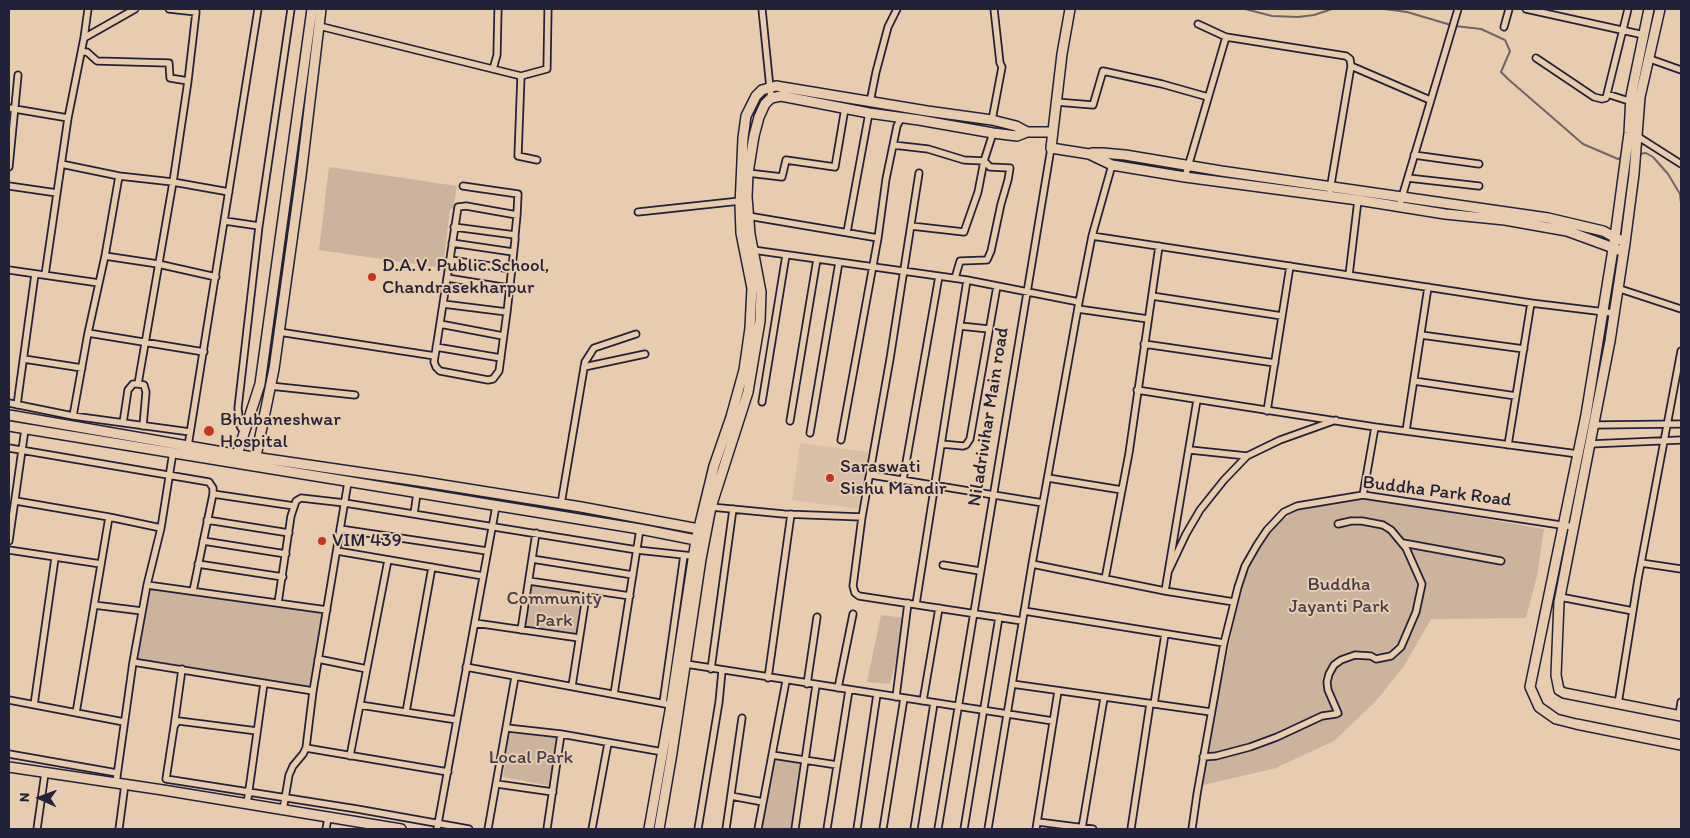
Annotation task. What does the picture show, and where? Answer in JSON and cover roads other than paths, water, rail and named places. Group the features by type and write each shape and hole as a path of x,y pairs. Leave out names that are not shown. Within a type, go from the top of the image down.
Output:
{"street":[{"path":"45,276 68,118 82,52 88,9"},
{"path":"84,38 135,9"},
{"path":"138,384 173,182 197,10 169,9"},
{"path":"188,446 258,9"},
{"path":"244,433 240,426 238,408 259,226 292,9"},
{"path":"235,463 260,384 312,9"},
{"path":"255,462 279,332 322,9"},
{"path":"493,69 497,55 498,9"},
{"path":"319,26 521,76 547,69 548,9"},
{"path":"762,9 772,98"},
{"path":"870,102 888,28 897,9"},
{"path":"992,120 1002,67 994,9"},
{"name":"Niladrivihar Main road","path":"938,829 1051,148 1062,54 1070,9"},
{"path":"1399,207 1458,9"},
{"path":"1504,27 1509,9"},
{"path":"1526,9 1644,35"},
{"path":"1536,58 1598,99 1606,98 1628,9"},
{"path":"1649,9 1635,104 1632,145 1634,174 1610,341 1578,454 1530,687 1539,706 1556,719 1681,745"},
{"path":"1660,9 1650,58 1635,104 1637,136 1632,145 1623,177 1614,248 1603,312 1591,412 1594,425 1560,597 1556,675 1559,690 1564,693 1680,715 1681,702"},
{"path":"1198,24 1226,37 1346,56 1350,59 1351,66 1330,192"},
{"path":"1185,177 1226,37"},
{"path":"82,52 87,52 98,60 169,63 170,78 188,81"},
{"path":"1650,58 1681,70"},
{"path":"1351,66 1430,100"},
{"path":"1056,102 1093,105 1103,71 1162,84 1208,97"},
{"path":"9,167 12,108 18,75"},
{"path":"521,76 518,156 537,160"},
{"path":"667,704 678,686 686,664 700,541 714,466 731,418 744,370 750,328 752,288 741,233 740,201 746,116 756,96 762,90 776,86 992,120 1016,126 1027,132"},
{"path":"1608,94 1635,104"},
{"path":"702,530 748,392 760,321 761,292 748,216 748,173 759,117 765,104 772,98 781,96 869,113 993,133 1017,136 1027,132 1052,132"},
{"path":"12,108 68,118"},
{"path":"748,173 782,177 786,160 835,167 845,108"},
{"path":"847,232 869,113"},
{"path":"841,440 878,238 886,179 897,126 901,118"},
{"path":"911,226 964,232 978,192 984,161 993,133"},
{"path":"1637,136 1681,164"},
{"path":"893,146 928,150 964,160 984,161 990,167 1010,168 1000,204 991,251 987,260 960,261 955,278"},
{"path":"1051,148 1089,154 1102,153 1125,156 1188,166 1330,192 1358,200 1399,207 1505,220 1567,231 1614,248 1624,248"},
{"path":"1089,154 1112,165 1185,177 1330,192 1402,197 1548,218 1603,231 1615,237 1624,248"},
{"path":"1414,155 1479,164"},
{"path":"61,164 119,176 173,182 228,192"},
{"path":"988,829 1022,621 1079,302 1092,236 1112,165"},
{"path":"919,173 862,517 853,586 855,593 859,596 1022,621"},
{"path":"73,416 119,176"},
{"path":"1408,178 1479,186"},
{"path":"9,186 57,193"},
{"path":"463,186 518,194 517,214 515,235 504,336 499,371 493,379 488,380 440,371 434,362 456,210 461,206 517,214"},
{"path":"1349,275 1358,200"},
{"path":"638,212 740,201"},
{"path":"748,216 878,238"},
{"path":"225,221 259,226"},
{"path":"454,227 515,235"},
{"path":"1092,236 1531,303 1613,313"},
{"path":"452,243 513,252"},
{"path":"1104,579 1122,490 1159,246"},
{"path":"753,250 955,278 1079,302"},
{"path":"762,402 786,255"},
{"path":"105,256 158,264 216,277"},
{"path":"790,421 817,259"},
{"path":"450,260 511,269"},
{"path":"810,433 839,262"},
{"path":"1267,411 1290,266"},
{"path":"9,270 99,283"},
{"path":"17,405 35,274"},
{"path":"903,480 939,276"},
{"path":"447,278 509,288"},
{"path":"916,604 967,280"},
{"path":"941,444 963,446 970,439 997,286"},
{"path":"1406,431 1428,287"},
{"path":"1617,288 1681,309"},
{"path":"1152,296 1282,316"},
{"path":"1508,445 1531,303"},
{"path":"443,304 506,312"},
{"path":"1078,309 1148,319"},
{"path":"440,324 504,336"},
{"path":"960,326 989,329"},
{"path":"88,332 204,352"},
{"path":"279,332 435,356"},
{"path":"561,504 585,362 594,348 636,334"},
{"path":"1421,335 1524,349"},
{"path":"1144,344 1275,363"},
{"path":"436,347 501,358"},
{"path":"1618,704 1641,563 1681,351"},
{"path":"584,367 645,354"},
{"path":"24,358 82,368"},
{"path":"1414,381 1516,396"},
{"path":"123,423 128,390 133,384 138,384 144,385 146,392 143,426"},
{"path":"270,386 355,395"},
{"path":"1138,390 1375,427 1578,454"},
{"path":"1166,591 1197,400"},
{"path":"9,403 73,416 190,432"},
{"path":"700,541 640,529 348,482 255,462 237,453 11,416 10,426 25,429 235,463 255,462 371,474 561,504 702,530"},
{"path":"1169,570 1200,510 1213,492 1247,456 1280,440 1336,420"},
{"path":"1594,425 1681,424"},
{"path":"1363,495 1375,427"},
{"path":"9,542 25,429"},
{"path":"1590,444 1681,440"},
{"path":"9,448 209,482 213,488 213,494 193,592"},
{"path":"1190,450 1247,456"},
{"path":"118,829 121,784 117,773 124,722 142,611 160,528 173,452"},
{"path":"369,485 371,474"},
{"path":"870,474 1043,503"},
{"path":"1048,478 1122,490"},
{"path":"283,810 289,775 306,748 318,659 348,482"},
{"path":"414,514 417,493"},
{"path":"213,494 294,506"},
{"name":"Buddha Park Road","path":"1192,829 1211,712 1234,602 1246,566 1258,544 1267,530 1284,512 1296,506 1363,495 1574,527"},
{"path":"278,603 294,506 296,501 301,498 345,503 637,550 688,556"},
{"path":"16,501 109,516 160,528"},
{"path":"437,827 496,506"},
{"path":"711,507 792,514 862,517"},
{"path":"711,669 733,509"},
{"path":"768,678 792,514"},
{"path":"76,713 109,516"},
{"path":"207,520 289,533"},
{"path":"1203,757 1216,756 1277,738 1322,716 1338,713 1328,690 1327,682 1334,665 1349,656 1370,656 1376,659 1391,656 1396,653 1403,641 1416,612 1422,584 1403,544 1392,530 1378,524 1356,521 1338,524"},
{"path":"340,529 487,551"},
{"path":"614,694 640,529"},
{"path":"521,630 536,534"},
{"path":"203,541 286,554"},
{"path":"649,829 663,752 667,704 688,556 700,541"},
{"path":"1403,544 1501,561"},
{"path":"9,550 101,564"},
{"path":"337,551 483,576"},
{"path":"659,829 678,686 688,556"},
{"path":"34,705 55,558"},
{"path":"532,559 633,575"},
{"path":"350,756 388,560"},
{"path":"1641,563 1681,569"},
{"path":"198,564 282,577"},
{"path":"943,564 980,571"},
{"path":"1032,564 1166,591 1234,602"},
{"path":"406,712 432,568"},
{"path":"1553,577 1564,578"},
{"path":"529,581 630,596"},
{"path":"147,585 327,610"},
{"path":"572,686 587,590"},
{"path":"1560,597 1633,611"},
{"path":"896,697 908,603"},
{"path":"94,605 142,611"},
{"path":"923,701 939,608"},
{"path":"1024,611 1224,643"},
{"path":"838,688 853,614"},
{"path":"807,684 817,617"},
{"path":"964,829 999,617"},
{"path":"474,623 579,638"},
{"path":"1131,829 1165,634"},
{"path":"318,659 367,669"},
{"path":"133,662 313,691"},
{"path":"686,664 1053,722"},
{"path":"466,667 667,704"},
{"path":"182,669 166,779 286,798 437,827 469,829"},
{"path":"698,829 718,712 722,671"},
{"path":"488,829 515,677"},
{"path":"758,829 786,681"},
{"path":"247,804 264,682"},
{"path":"1012,684 1211,712"},
{"path":"795,829 816,685"},
{"path":"827,829 849,690"},
{"path":"1036,829 1058,691"},
{"path":"857,829 877,694"},
{"path":"882,829 904,698"},
{"path":"1082,828 1104,698"},
{"path":"9,700 124,722"},
{"path":"914,829 934,703"},
{"path":"360,705 457,720"},
{"path":"726,829 742,718"},
{"path":"174,727 179,721 185,721 257,731"},
{"path":"507,728 561,734 663,752"},
{"path":"547,829 561,734"},
{"path":"592,829 608,743"},
{"path":"306,748 448,772"},
{"path":"9,754 117,773"},
{"path":"772,755 837,765"},
{"path":"9,767 247,804 384,828 401,829"},
{"path":"37,829 45,773"},
{"path":"497,784 553,792"},
{"path":"731,796 763,802"},
{"path":"326,829 328,818"},
{"path":"1038,822 1093,829"}],"waterway":[{"path":"1245,9 1272,16 1298,17 1314,15 1332,9"},
{"path":"1385,9 1407,12 1451,25"},
{"path":"1455,26 1481,29 1505,40 1510,51 1501,72 1508,79 1583,144 1618,159 1623,157"},
{"path":"1638,154 1646,153 1653,157 1668,174 1680,194 1681,204"}],"place":[{"name":"D.A.V. Public School, Chandrasekharpur","path":"372,277"},
{"name":"Bhubaneshwar Hospital","path":"209,431"},
{"name":"Saraswati Sishu Mandir","path":"830,478"},
{"name":"VIM 439","path":"322,541"}],"park label":[{"name":"Buddha Jayanti Park","path":"1339,596"},
{"name":"Community Park","path":"554,610"},
{"name":"Local Park","path":"531,758"}]}
